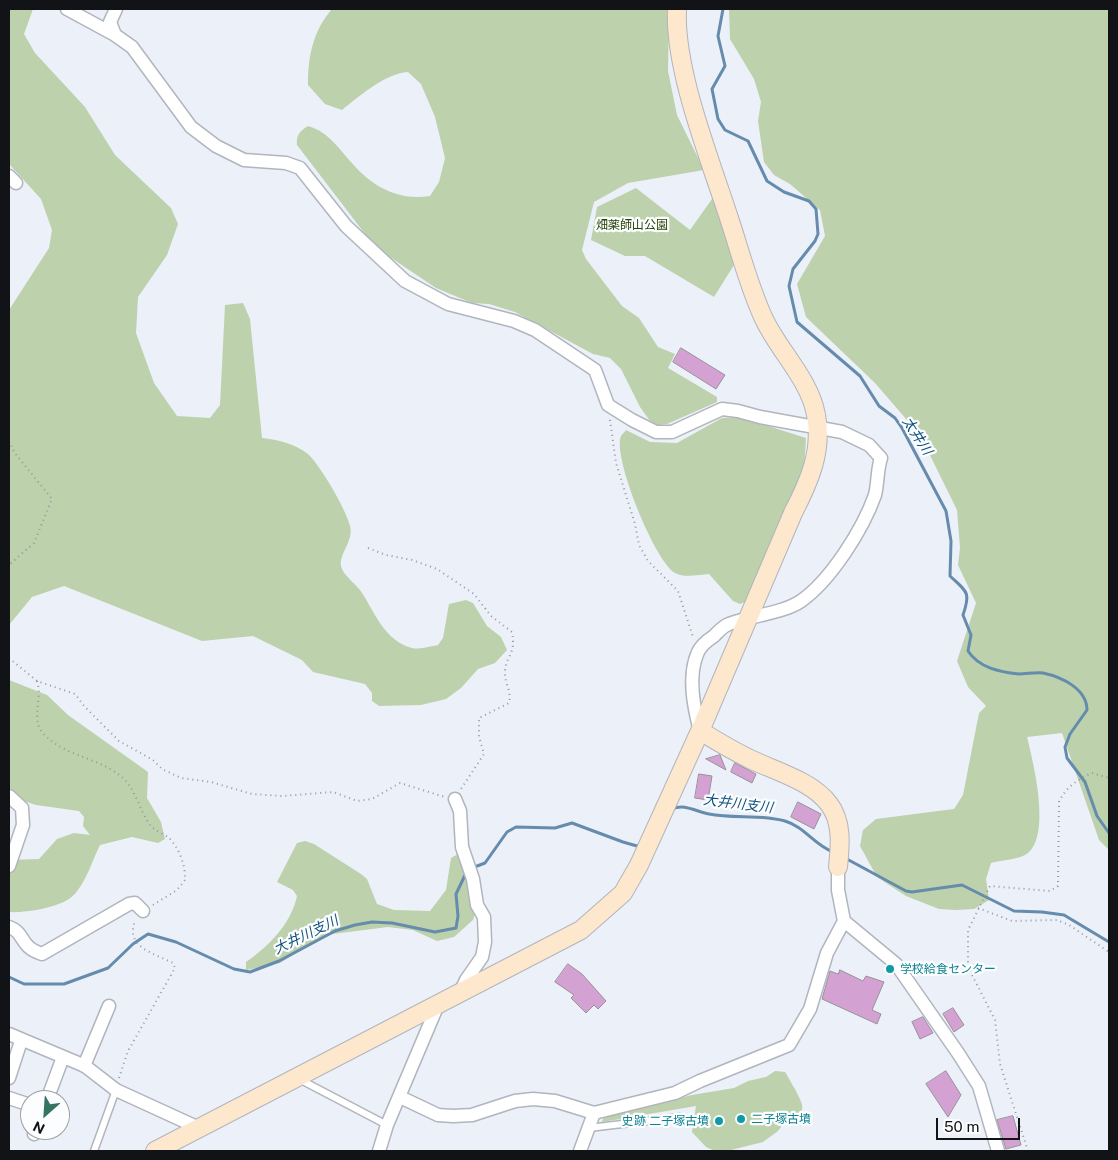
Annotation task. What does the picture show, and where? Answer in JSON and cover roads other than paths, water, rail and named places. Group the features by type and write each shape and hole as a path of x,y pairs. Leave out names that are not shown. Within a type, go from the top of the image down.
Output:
{"street":[{"path":"68,9 115,34 132,47 191,127 216,146 244,160 286,163 300,168 346,226 406,281 448,304 514,321 535,330 595,370 608,405 656,432 672,432 722,409 738,410 818,429 842,432 868,445 881,458 876,472 875,494 863,521 824,580 800,602 748,620 728,624 704,644 698,652 693,680 696,713 700,731 729,748 815,791 829,803 834,812 839,832 838,890 844,921 827,953 810,1010 789,1045 700,1080 675,1093 594,1113 555,1101 533,1099 514,1101 472,1115 438,1116 400,1097"},
{"path":"115,34 110,22 116,9"},
{"path":"155,1151 437,1007 581,930 623,893 639,865 677,785 793,513 809,482 816,456 818,429 816,414 809,394 764,319 736,237 698,121 683,64 677,21 678,9"},
{"path":"9,796 22,808 23,825 9,866"},
{"path":"455,799 460,811 462,847 466,864 473,879 477,905 484,918 485,942 482,957 466,980 459,995"},
{"path":"9,926 16,930 26,947 42,954 129,904 135,903 143,911"},
{"path":"844,921 896,964 958,1053 979,1086 998,1151"},
{"path":"84,1066 109,1006"},
{"path":"380,1151 387,1125 437,1007"},
{"path":"9,1034 21,1041 84,1066 116,1090 199,1128"},
{"path":"9,1078 21,1041"},
{"path":"51,1090 63,1057"},
{"path":"580,1151 594,1113"}],"lane":[{"path":"297,1078 387,1125"},
{"path":"94,1151 116,1090"},
{"path":"588,1128 680,1117 684,1122"}],"waterway":[{"name":"太井川","path":"723,9 718,36 725,66 712,89 718,119 725,130 748,141 767,181 784,192 809,201 816,209 818,234 815,241 793,269 789,286 797,322 860,376 879,406 895,418 946,511 951,541 950,576 964,589 967,597 963,615 971,635 968,651 978,661 990,668 1019,674 1043,673 1072,685 1083,696 1087,710 1070,734 1065,747 1067,758 1085,782 1097,816 1109,833"},
{"name":"大井川支川","path":"672,809 686,807 718,815 785,821 798,827 820,845 833,852"},
{"name":"大井川支川","path":"472,868 485,863 507,832 516,827 555,828 572,823 623,842 637,846 642,844"},
{"name":"大井川支川","path":"845,858 906,891 912,892 962,885 1014,911 1064,915 1109,942"},
{"name":"大井川支川","path":"9,977 24,984 64,984 108,968 133,944 148,934 176,942 234,969 250,972 279,961 335,931 355,925 372,922 392,923 435,932 456,928 458,916 456,894 467,871"}],"place":[{"name":"学校給食センター","path":"890,969"},
{"name":"二子塚古墳","path":"741,1119"},
{"name":"史跡 二子塚古墳","path":"719,1121"}],"park label":[{"name":"畑薬師山公園","path":"632,225"}]}
